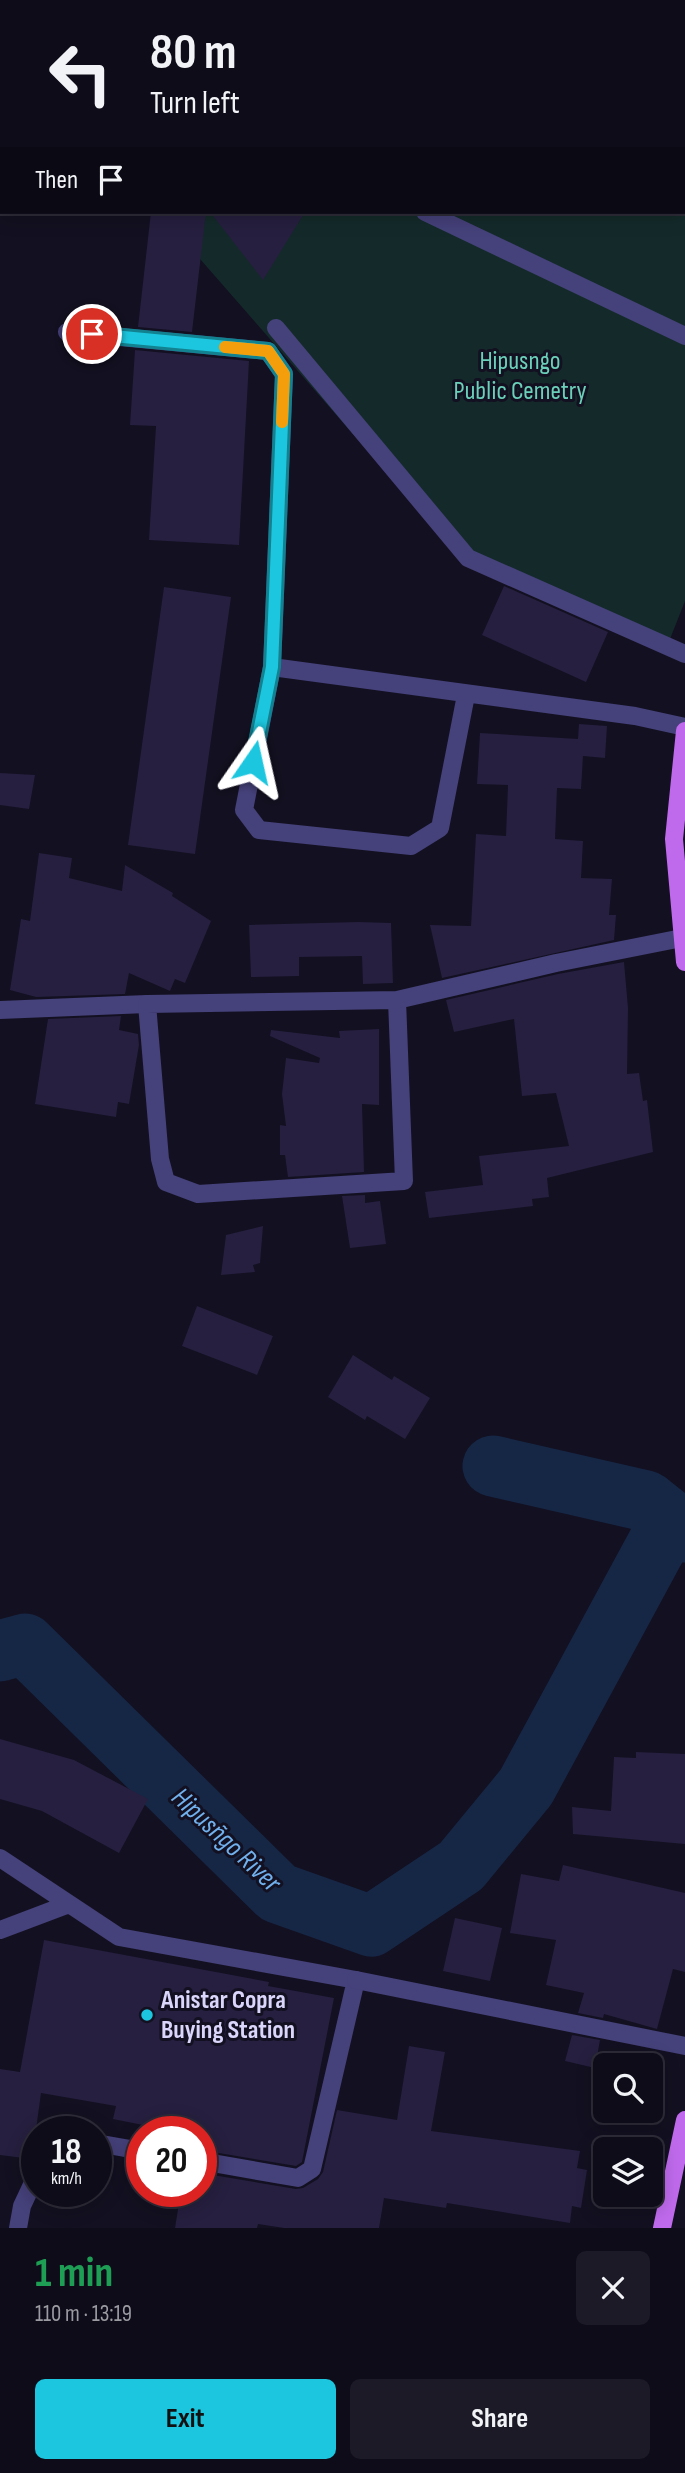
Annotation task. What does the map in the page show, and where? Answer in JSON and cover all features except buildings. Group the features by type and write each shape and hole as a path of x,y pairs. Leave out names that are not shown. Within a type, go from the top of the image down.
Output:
{"main road":[{"path":"685,729 674,839 685,962"},
{"path":"662,2228 685,2120"}],"street":[{"path":"429,214 685,337"},
{"path":"276,328 468,558 685,654"},
{"path":"67,332 268,351 284,374 272,667 244,810 259,830 411,846 440,828 466,695"},
{"path":"272,667 635,716 685,729"},
{"path":"0,1010 146,1003 397,1000 556,963 682,938"},
{"path":"146,1003 160,1159 166,1182 198,1194 404,1181 397,1000"},
{"path":"0,1858 119,1937 356,1980 685,2046"},
{"path":"0,1930 69,1904"},
{"path":"217,2164 298,2178 312,2169 356,1980"},
{"path":"18,2228 22,2207"}],"green space":[{"name":"Hipusngo Public Cemetry","path":"161,214 685,214 685,601 668,644 462,559"}],"waterway":[{"name":"Hipusñgo River","path":"493,1466 646,1501 685,1532"},
{"name":"Hipusñgo River","path":"0,1651 25,1644 278,1893 371,1926 461,1866 526,1787 670,1521"}],"slow traffic":[{"path":"225,347 268,351 284,374 282,422"}],"place":[{"name":"Anistar Copra Buying Station","path":"147,2015"}],"route":[{"path":"92,334 268,351 284,374 272,667 253,762"}]}
